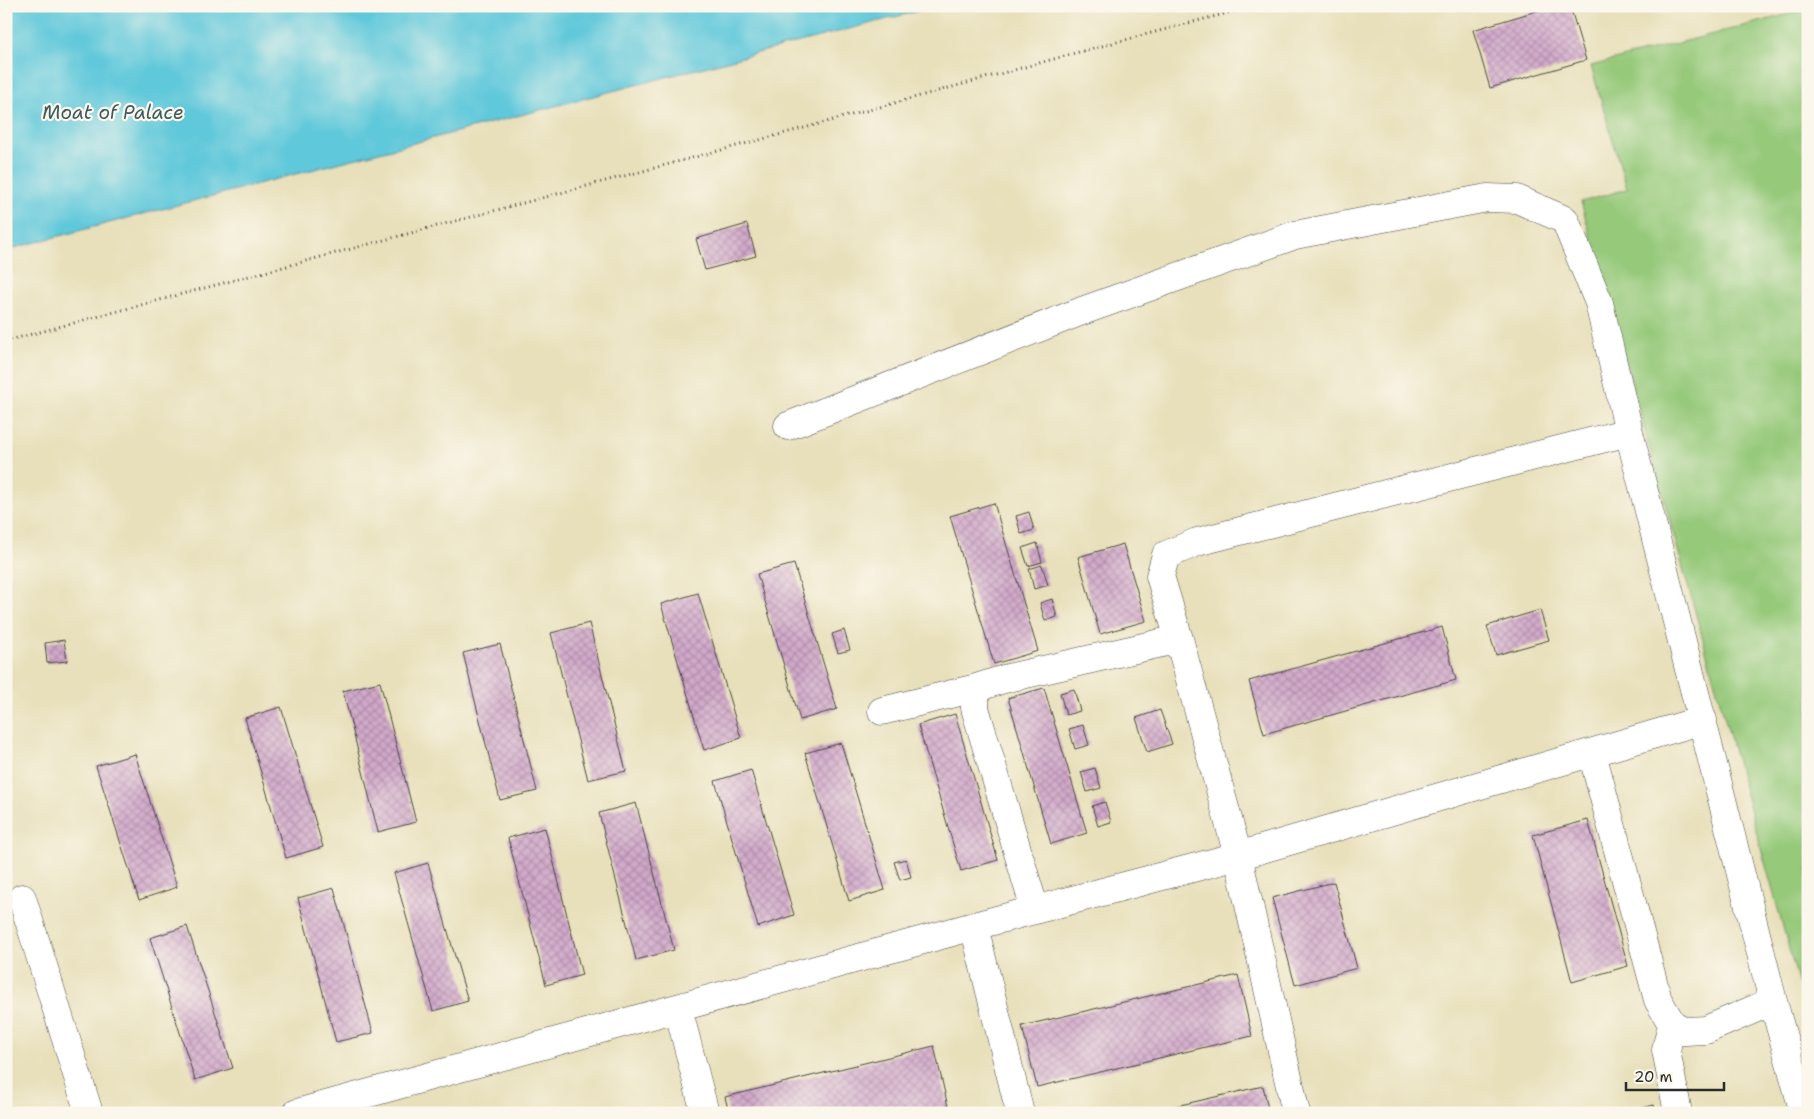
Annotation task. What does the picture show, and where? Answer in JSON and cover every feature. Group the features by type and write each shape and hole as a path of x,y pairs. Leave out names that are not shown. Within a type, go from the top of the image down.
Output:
{"street":[{"path":"788,426 1082,311 1295,235 1487,198 1517,199 1565,220 1599,303 1629,432 1773,1001 1804,1113"},
{"path":"1296,1113 1238,856 1160,576 1166,556 1197,542 1629,432"},
{"path":"882,711 976,688 1004,679 1179,639"},
{"path":"976,688 975,708 1035,910"},
{"path":"297,1113 974,926 1238,856 1703,720"},
{"path":"1592,753 1658,1000 1672,1024 1685,1031 1706,1030 1773,1001"},
{"path":"22,898 89,1113"},
{"path":"974,926 1020,1113"},
{"path":"678,1008 705,1113"},
{"path":"1672,1024 1666,1050 1678,1113"}],"path":[{"path":"6,341 1254,6"}],"green space":[{"path":"1808,9 1808,1017 1581,202 1627,189 1591,66"}],"water":[{"name":"Moat of Palace","path":"6,6 937,6 6,250"}],"building":[{"path":"1553,6 1570,6 1586,60 1490,88 1473,30"},
{"path":"747,224 756,256 705,270 696,239"},
{"path":"994,503 1038,651 994,664 950,516"},
{"path":"1029,512 1034,530 1021,534 1016,516"},
{"path":"1037,543 1042,562 1028,566 1022,548"},
{"path":"1123,544 1146,621 1100,634 1078,557"},
{"path":"794,564 837,709 800,720 757,574"},
{"path":"1042,565 1048,585 1034,589 1029,569"},
{"path":"698,593 741,738 704,750 661,604"},
{"path":"1052,599 1057,617 1045,621 1040,603"},
{"path":"1540,610 1549,640 1496,655 1487,626"},
{"path":"589,623 626,771 588,780 551,633"},
{"path":"1442,627 1456,680 1264,734 1249,681"},
{"path":"844,630 850,650 838,653 832,634"},
{"path":"64,640 67,661 47,663 45,643"},
{"path":"500,644 537,791 500,800 463,653"},
{"path":"380,682 416,822 378,832 343,691"},
{"path":"1044,688 1087,833 1051,844 1008,698"},
{"path":"1074,689 1080,711 1066,715 1060,693"},
{"path":"281,707 323,847 286,858 245,718"},
{"path":"1160,710 1172,744 1147,752 1136,718"},
{"path":"955,714 998,860 961,871 918,725"},
{"path":"1083,725 1089,745 1075,749 1069,729"},
{"path":"841,743 885,890 849,901 805,753"},
{"path":"135,754 177,887 139,900 96,766"},
{"path":"1095,768 1101,788 1087,792 1081,772"},
{"path":"751,770 794,915 758,927 715,781"},
{"path":"1105,802 1111,822 1098,826 1092,806"},
{"path":"636,803 674,950 636,960 599,813"},
{"path":"1588,820 1628,966 1572,982 1533,835"},
{"path":"545,828 582,975 546,985 508,838"},
{"path":"906,859 911,877 900,880 894,862"},
{"path":"428,863 468,1001 433,1011 394,873"},
{"path":"1334,882 1357,968 1295,985 1272,898"},
{"path":"334,888 373,1033 336,1042 298,898"},
{"path":"187,926 233,1068 195,1080 150,938"},
{"path":"1238,975 1252,1036 1037,1087 1022,1026"},
{"path":"934,1046 949,1111 941,1113 729,1113 725,1097"},
{"path":"1263,1086 1269,1113 1150,1112"},
{"path":"1654,1105 1656,1113 1628,1113 1628,1112"}]}
